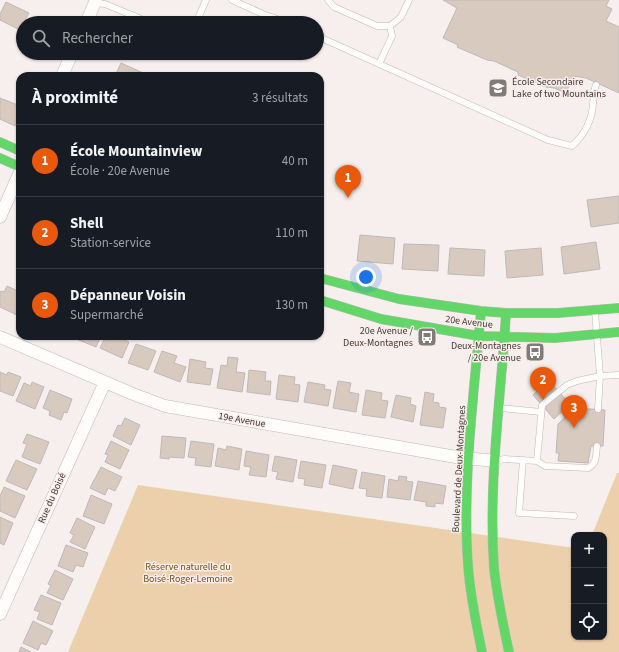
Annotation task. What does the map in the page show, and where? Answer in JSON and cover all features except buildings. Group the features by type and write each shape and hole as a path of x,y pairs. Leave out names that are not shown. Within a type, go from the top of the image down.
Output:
{"street":[{"path":"88,16 93,1"},
{"path":"64,72 69,60"},
{"path":"0,142 16,149"},
{"path":"0,158 16,165"},
{"path":"0,217 16,181"},
{"name":"20e Avenue","path":"324,279 399,299 481,311 506,313 558,313 619,308"},
{"name":"20e Avenue","path":"324,301 381,319 480,336 555,338 619,332"},
{"name":"Boulevard de Deux-Montagnes","path":"481,311 467,505 468,564 471,597 482,652"},
{"path":"506,313 495,461 492,528 494,568 503,631 509,652"},
{"name":"19e Avenue","path":"0,337 148,400 177,408 495,461"},
{"name":"Rue du Boisé","path":"0,614 105,382"}],"lane":[{"path":"199,16 206,0"},
{"path":"232,0 269,16"},
{"path":"328,0 334,7 377,26 390,26 401,18 409,0"},
{"path":"93,1 105,4 134,16"},
{"path":"379,64 392,36 390,26"},
{"path":"324,39 548,140 572,146 583,134 590,116 596,85"},
{"path":"595,310 600,376 598,409"},
{"path":"537,461 542,405 567,385 600,376 619,375"},
{"path":"499,408 541,412"},
{"path":"495,461 504,459 537,461 545,466 588,468 596,460 597,446"},
{"path":"523,460 519,513 574,516"}],"green space":[{"name":"Réserve naturelle du Boisé-Roger-Lemoine","path":"617,473 619,473 619,652 68,652 138,485 571,548 571,640 607,640 607,532 593,532"}],"traffic: fast":[{"path":"0,142 16,149"},
{"path":"0,158 16,165"},
{"path":"324,279 399,299 481,311 506,313 558,313 619,308"},
{"path":"324,301 381,319 479,336 555,338 619,332"},
{"path":"481,311 470,438 467,534 470,587 482,652"},
{"path":"506,313 494,472 493,536 494,568 500,610 509,652"}],"place":[{"name":"École Secondaire Lake of two Mountains","path":"498,88"},
{"name":"École Mountainview","path":"348,198"},
{"name":"20e Avenue / Deux-Montagnes","path":"427,337"},
{"name":"Deux-Montagnes / 20e Avenue","path":"535,352"},
{"name":"Shell","path":"543,400"},
{"name":"Dépanneur Voisin","path":"574,428"}]}
